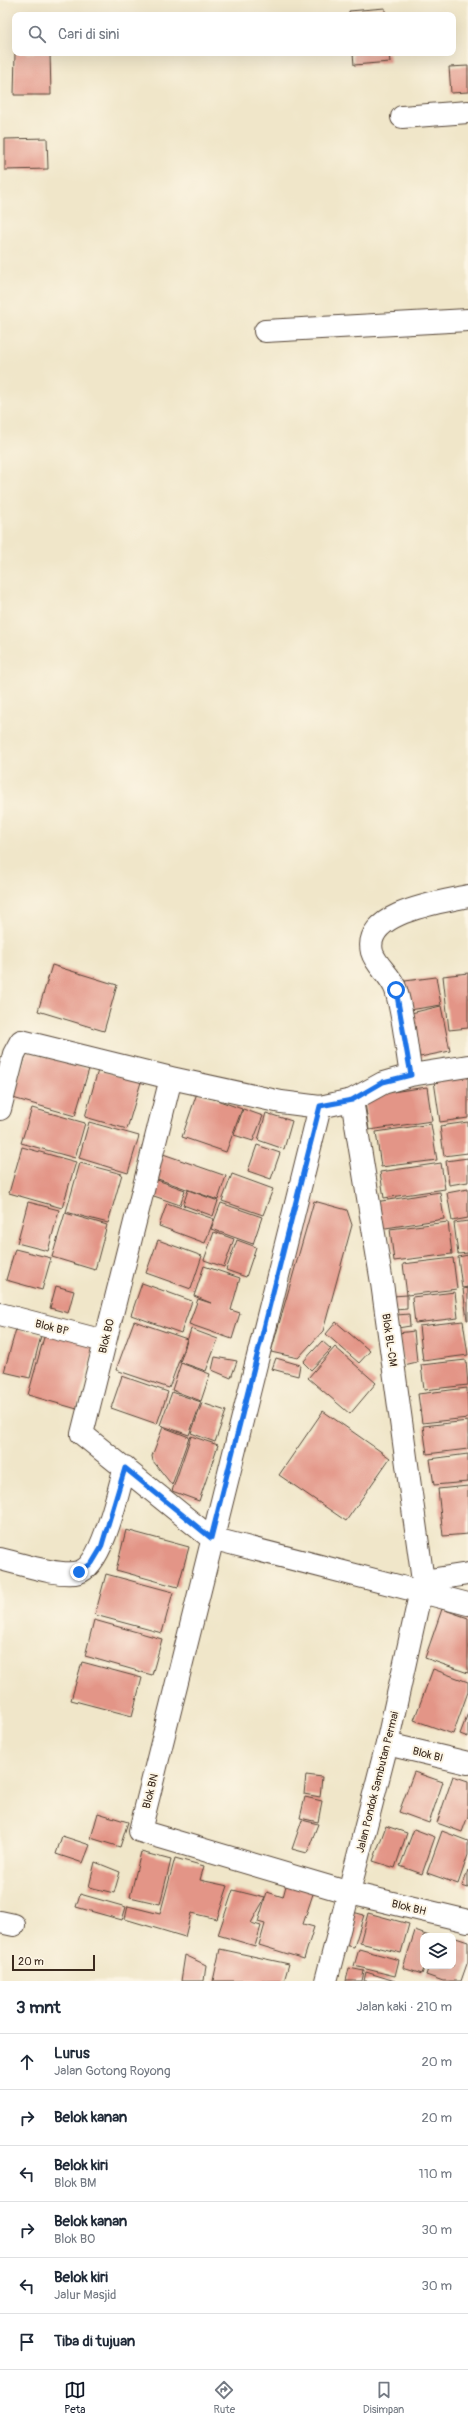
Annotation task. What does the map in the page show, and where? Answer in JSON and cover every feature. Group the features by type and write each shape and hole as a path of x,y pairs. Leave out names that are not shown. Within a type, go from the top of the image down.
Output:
{"street":[{"path":"402,117 468,112"},
{"path":"265,331 468,320"},
{"path":"411,1075 396,990 390,975 372,953 371,943 374,934 388,919 411,910 468,896"},
{"path":"0,1109 8,1059 21,1041 31,1042 172,1078 281,1102 320,1106 352,1100 383,1082 411,1075 468,1066"},
{"name":"Blok BO","path":"172,1078 104,1341 82,1434 211,1538"},
{"name":"Blok BL-CM","path":"352,1100 382,1283 422,1587"},
{"path":"320,1106 211,1538 422,1587 468,1604"},
{"name":"Blok BP","path":"0,1314 104,1341"},
{"path":"0,1559 55,1572 79,1572 92,1563 101,1548 125,1468"},
{"name":"Blok BN","path":"211,1538 140,1831 350,1893"},
{"path":"422,1587 468,1574"},
{"name":"Jalan Pondok Sambutan Permai","path":"326,1981 350,1893 387,1744 422,1587"},
{"name":"Blok BI","path":"387,1744 468,1764"},
{"name":"Blok BH","path":"350,1893 468,1921"}],"building":[{"path":"385,8 385,12 349,11"},
{"path":"15,56 50,56 51,95 14,95"},
{"path":"353,56 389,56 390,62 354,65"},
{"path":"468,66 468,92 451,93 449,67"},
{"path":"47,138 48,169 5,170 5,139"},
{"path":"52,965 117,985 104,1031 38,1011"},
{"path":"468,973 468,1028 449,1030 443,976"},
{"path":"436,977 441,1005 410,1010 405,981"},
{"path":"441,1006 450,1051 420,1057 411,1013"},
{"path":"27,1051 89,1069 75,1116 13,1098"},
{"path":"98,1070 141,1082 127,1129 85,1117"},
{"path":"468,1077 468,1118 440,1122 434,1081"},
{"path":"427,1087 432,1121 369,1130 364,1096"},
{"path":"197,1093 242,1109 226,1152 182,1137"},
{"path":"32,1108 85,1123 75,1158 21,1143"},
{"path":"243,1109 263,1116 253,1141 234,1135"},
{"path":"266,1113 292,1121 284,1149 258,1140"},
{"path":"89,1122 139,1136 128,1173 79,1158"},
{"path":"468,1122 468,1153 444,1156 440,1126"},
{"path":"431,1124 437,1160 381,1167 376,1132"},
{"path":"257,1145 280,1153 271,1179 248,1171"},
{"path":"22,1147 76,1162 62,1208 9,1193"},
{"path":"163,1154 226,1176 218,1200 155,1178"},
{"path":"468,1158 468,1182 449,1185 446,1161"},
{"path":"80,1163 122,1174 108,1223 66,1212"},
{"path":"441,1163 445,1189 384,1198 380,1172"},
{"path":"232,1174 273,1189 263,1215 222,1201"},
{"path":"157,1180 185,1190 180,1205 151,1195"},
{"path":"468,1189 468,1218 452,1221 447,1193"},
{"path":"188,1190 218,1201 213,1216 183,1205"},
{"path":"440,1192 444,1219 379,1229 375,1202"},
{"path":"314,1201 347,1210 352,1225 323,1331 298,1358 271,1352"},
{"path":"28,1202 59,1210 48,1251 17,1243"},
{"path":"167,1203 214,1219 205,1243 159,1226"},
{"path":"221,1203 262,1217 253,1244 211,1229"},
{"path":"65,1213 107,1225 95,1270 52,1257"},
{"path":"468,1221 468,1253 458,1254 454,1223"},
{"path":"448,1222 452,1254 394,1261 390,1229"},
{"path":"214,1232 234,1239 224,1267 204,1260"},
{"path":"158,1240 202,1256 191,1289 146,1273"},
{"path":"237,1240 256,1247 246,1277 226,1270"},
{"path":"15,1249 51,1258 42,1290 6,1280"},
{"path":"468,1255 468,1287 462,1288 458,1257"},
{"path":"453,1258 457,1289 407,1295 403,1264"},
{"path":"204,1266 240,1278 231,1310 240,1313 232,1339 189,1324 198,1299 211,1303 194,1296"},
{"path":"142,1283 192,1301 181,1333 131,1315"},
{"path":"56,1286 74,1291 68,1313 50,1308"},
{"path":"468,1288 468,1320 467,1320 463,1289"},
{"path":"455,1292 458,1318 415,1323 412,1297"},
{"path":"407,1295 407,1309 395,1310 393,1296"},
{"path":"409,1314 410,1326 398,1328 397,1315"},
{"path":"134,1321 187,1339 169,1388 116,1370"},
{"path":"463,1321 468,1355 423,1361 419,1326"},
{"path":"336,1322 370,1351 359,1363 326,1334"},
{"path":"16,1329 41,1336 30,1378 4,1372"},
{"path":"191,1329 218,1339 206,1371 180,1362"},
{"path":"46,1330 95,1343 77,1409 28,1395"},
{"path":"414,1331 417,1362 404,1365 398,1333"},
{"path":"322,1341 331,1349 311,1370 303,1362"},
{"path":"335,1347 376,1383 350,1414 308,1378"},
{"path":"215,1357 237,1361 231,1378 212,1370"},
{"path":"276,1358 300,1365 298,1376 272,1369"},
{"path":"466,1360 468,1385 424,1390 421,1365"},
{"path":"181,1363 210,1374 201,1401 172,1390"},
{"path":"122,1376 168,1392 157,1424 111,1408"},
{"path":"467,1388 468,1418 422,1423 418,1394"},
{"path":"172,1392 201,1402 189,1435 160,1425"},
{"path":"202,1403 226,1411 215,1442 191,1433"},
{"path":"323,1411 390,1458 346,1521 279,1475"},
{"path":"468,1421 468,1449 427,1454 423,1426"},
{"path":"163,1427 189,1437 172,1485 153,1461 152,1456"},
{"path":"191,1436 218,1445 199,1501 172,1491"},
{"path":"468,1454 468,1482 434,1485 430,1459"},
{"path":"468,1486 468,1534 443,1536 438,1489"},
{"path":"126,1530 189,1547 178,1587 116,1570"},
{"path":"106,1574 173,1592 162,1633 95,1615"},
{"path":"442,1609 468,1618 468,1673 425,1658"},
{"path":"94,1620 162,1639 152,1675 85,1656"},
{"path":"82,1662 142,1678 132,1716 71,1700"},
{"path":"433,1669 468,1682 468,1692 453,1734 414,1720"},
{"path":"468,1713 468,1737 460,1734"},
{"path":"414,1772 443,1782 429,1823 399,1812"},
{"path":"306,1775 322,1777 320,1797 304,1794"},
{"path":"453,1776 468,1781 468,1816 462,1832 437,1823"},
{"path":"305,1797 322,1801 318,1822 300,1818"},
{"path":"98,1813 128,1822 120,1847 91,1838"},
{"path":"302,1820 318,1824 307,1853 292,1849"},
{"path":"386,1826 407,1833 395,1868 373,1861"},
{"path":"414,1829 435,1837 422,1874 400,1866"},
{"path":"442,1831 468,1841 468,1855 458,1884 427,1873"},
{"path":"62,1836 90,1845 83,1863 56,1854"},
{"path":"141,1852 171,1860 160,1904 130,1897"},
{"path":"175,1858 204,1866 200,1880 228,1886 217,1919 191,1913 185,1937 125,1919 128,1906 160,1914"},
{"path":"95,1862 120,1872 114,1893 89,1887"},
{"path":"468,1870 468,1888 462,1886"},
{"path":"287,1882 314,1891 303,1924 314,1927 304,1959 259,1945 265,1924 258,1922 267,1892 283,1897"},
{"path":"233,1890 265,1898 251,1923 261,1926 255,1946 218,1935"},
{"path":"80,1894 126,1907 122,1920 76,1907"},
{"path":"349,1911 364,1915 354,1947 339,1944"},
{"path":"368,1913 409,1924 401,1953 360,1943"},
{"path":"415,1931 421,1933 420,1969 424,1969 422,1974 403,1968"},
{"path":"456,1938 468,1942 468,1961 461,1981 443,1981 426,1975 428,1969 456,1969"},
{"path":"220,1949 289,1964 284,1981 213,1981"},
{"path":"359,1949 399,1960 395,1976 354,1966"},
{"path":"185,1955 206,1965 204,1981 181,1981"},
{"path":"349,1968 364,1971 362,1981 346,1981"},
{"path":"366,1972 395,1981 364,1981"}],"route":[{"path":"79,1572 92,1563 101,1548 125,1468 211,1538 320,1106 352,1100 383,1082 411,1075 396,990"}]}
